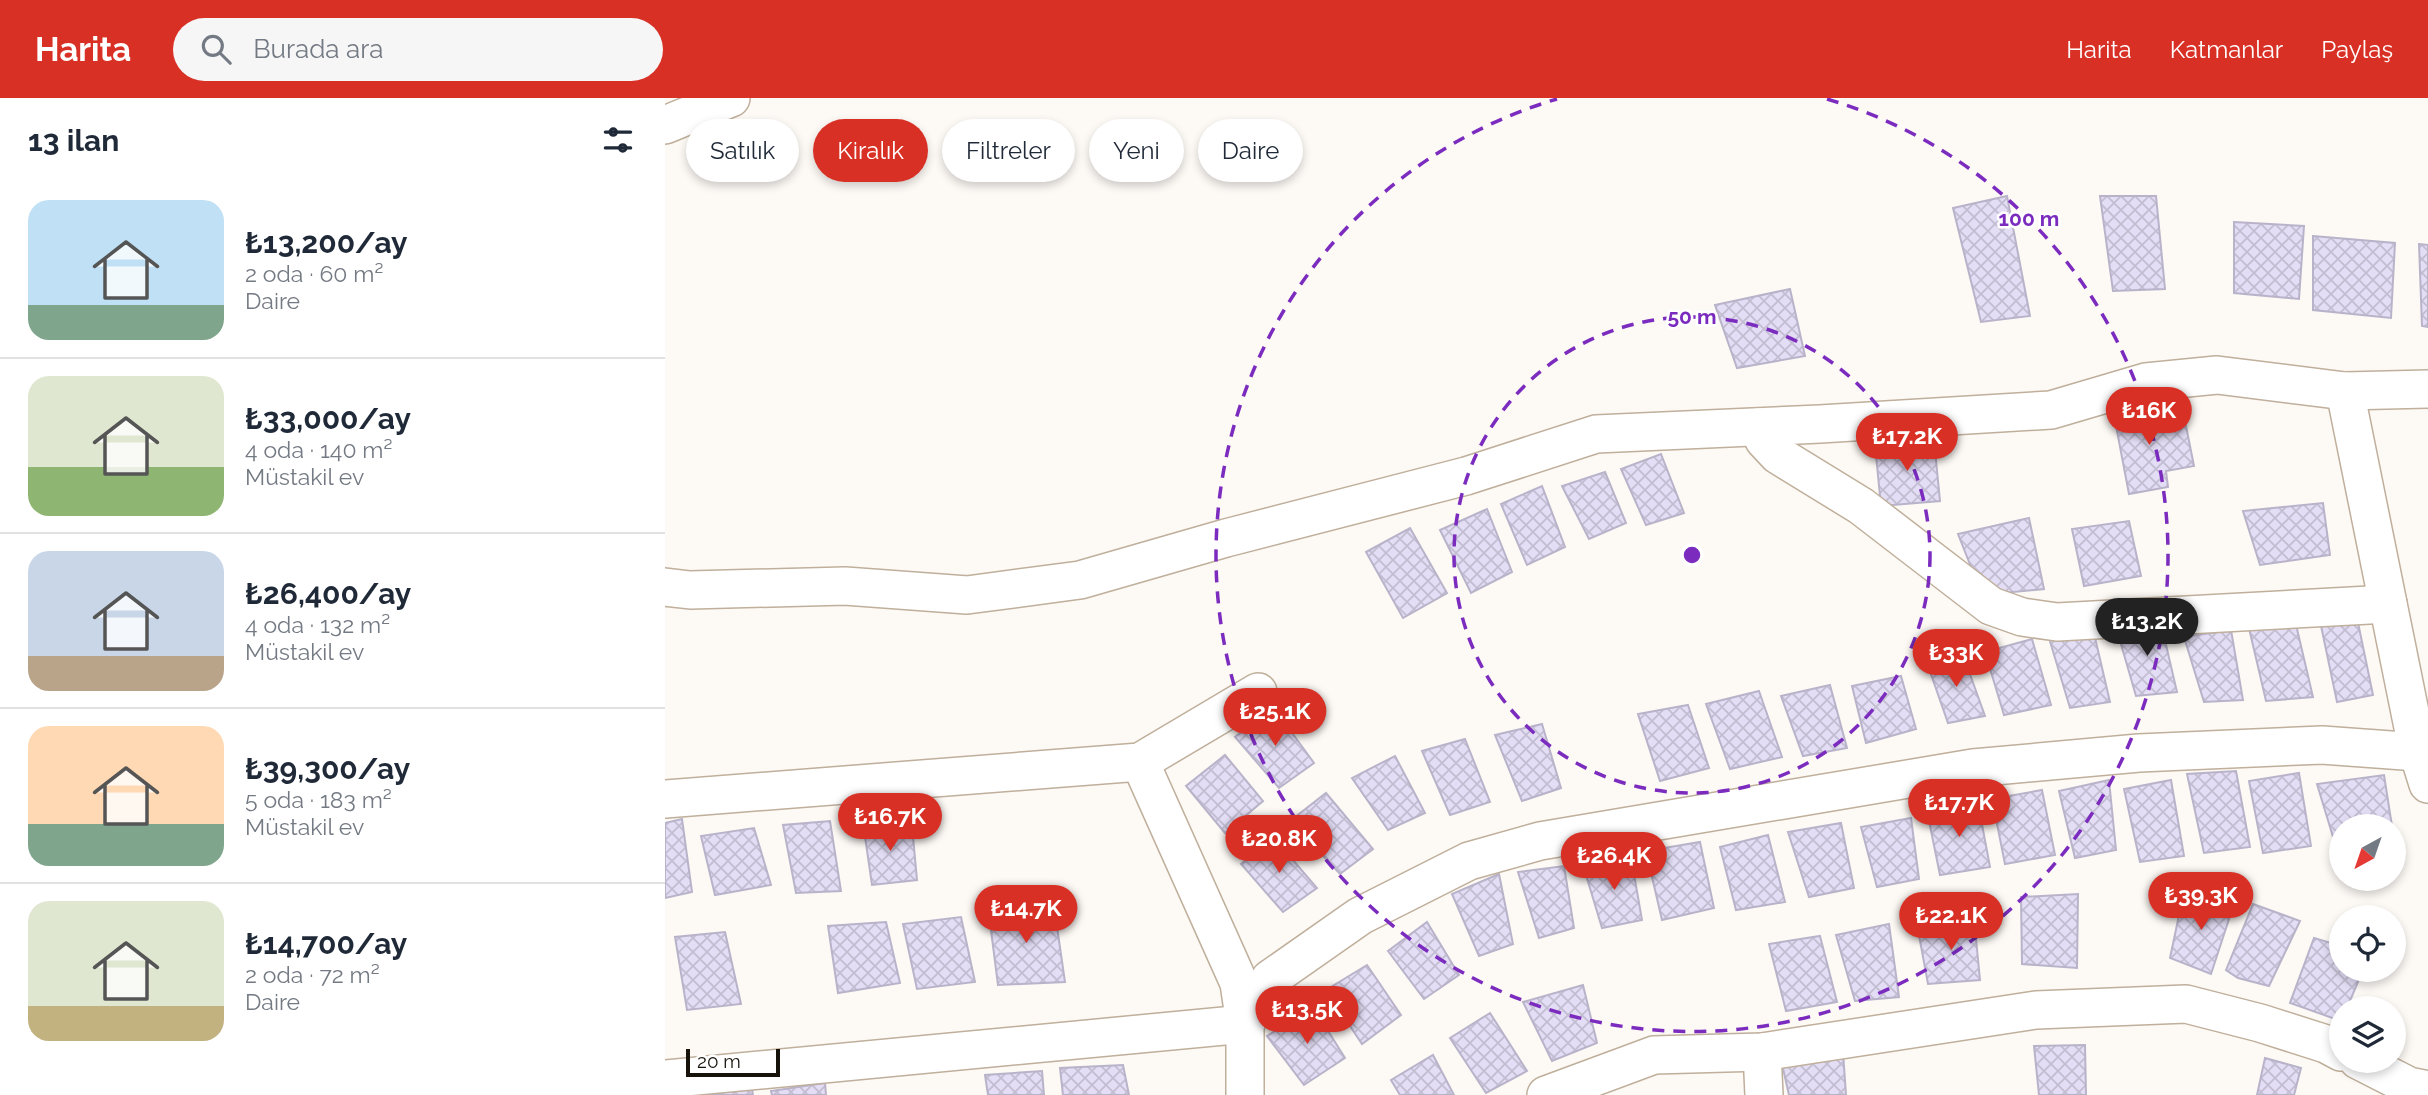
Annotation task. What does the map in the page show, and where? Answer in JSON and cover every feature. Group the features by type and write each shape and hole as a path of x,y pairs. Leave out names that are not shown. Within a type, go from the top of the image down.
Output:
{"street":[{"path":"665,125 731,98"},
{"path":"665,587 690,590 845,586 967,595 1080,580 1226,538 1466,476 1596,434 2051,410 2146,382 2217,375 2345,391 2428,389"},
{"path":"1245,1024 1270,979 1360,916 1469,861 1540,841 1973,768 2139,753 2322,745 2423,768 2345,391"},
{"path":"1758,427 1763,440 1778,455 1861,506 1991,606 2022,617 2057,622 2388,604"},
{"path":"665,799 1140,762 1258,692"},
{"path":"1140,762 1238,984 1245,1024 1245,1095"},
{"path":"1546,1095 1654,1055 1762,1052 2036,1010 2186,1004 2260,1023 2329,1046"},
{"path":"665,1079 1245,1024"},
{"path":"1762,1052 1764,1095"},
{"path":"2384,1073 2409,1086 2428,1090"}],"building":[{"path":"2007,196 2030,316 1981,322 1953,208"},
{"path":"2100,196 2156,196 2165,289 2113,291"},
{"path":"2234,222 2304,226 2299,299 2234,293"},
{"path":"2313,236 2395,243 2391,318 2313,310"},
{"path":"2419,244 2428,245 2428,327 2422,326"},
{"path":"1790,289 1805,356 1737,368 1715,305"},
{"path":"2148,398 2153,427 2185,421 2194,466 2166,471 2168,487 2129,494 2112,405"},
{"path":"1934,440 1940,501 1881,506 1875,445"},
{"path":"1661,454 1684,513 1646,525 1621,469"},
{"path":"1605,472 1626,523 1589,539 1562,486"},
{"path":"1542,486 1565,547 1527,565 1501,504"},
{"path":"2323,503 2330,555 2260,565 2243,511"},
{"path":"1487,509 1512,572 1471,593 1440,530"},
{"path":"2029,518 2044,589 1982,595 1958,534"},
{"path":"2129,521 2141,576 2084,586 2072,529"},
{"path":"1410,528 1447,593 1403,618 1366,552"},
{"path":"2356,613 2373,695 2337,702 2320,621"},
{"path":"2294,616 2313,697 2266,701 2248,624"},
{"path":"2160,619 2177,692 2136,696 2116,627"},
{"path":"2093,629 2110,702 2070,708 2049,638"},
{"path":"2231,630 2243,700 2204,702 2184,637"},
{"path":"2032,639 2051,705 2004,715 1985,652"},
{"path":"1962,652 1985,716 1948,723 1927,663"},
{"path":"1901,676 1916,729 1866,743 1852,686"},
{"path":"1830,685 1847,748 1803,756 1781,696"},
{"path":"1759,691 1782,757 1730,769 1706,704"},
{"path":"1688,705 1709,768 1660,781 1638,714"},
{"path":"1274,708 1314,763 1279,788 1235,737"},
{"path":"1542,724 1561,788 1522,801 1495,735"},
{"path":"1465,739 1490,802 1450,815 1422,751"},
{"path":"1225,755 1263,801 1225,833 1186,786"},
{"path":"1395,756 1425,813 1388,830 1352,778"},
{"path":"2236,771 2250,847 2204,853 2187,774"},
{"path":"2299,773 2311,846 2263,853 2249,781"},
{"path":"2384,775 2390,814 2329,814 2329,824 2317,784"},
{"path":"2109,780 2116,850 2075,858 2059,791"},
{"path":"2171,780 2184,856 2140,862 2124,789"},
{"path":"2042,790 2055,855 2005,864 1992,799"},
{"path":"1326,793 1373,849 1340,874 1290,821"},
{"path":"1978,803 1990,867 1940,875 1927,811"},
{"path":"1911,818 1919,879 1877,887 1861,827"},
{"path":"682,819 692,892 665,898 665,823"},
{"path":"830,821 841,891 796,893 783,825"},
{"path":"863,823 912,826 917,880 872,885"},
{"path":"1841,823 1854,888 1809,897 1788,832"},
{"path":"754,828 771,885 715,895 701,836"},
{"path":"1768,835 1785,902 1736,910 1720,847"},
{"path":"1274,838 1317,888 1283,912 1241,864"},
{"path":"1700,842 1714,908 1662,920 1646,851"},
{"path":"1631,857 1642,920 1602,928 1583,865"},
{"path":"1564,866 1574,928 1539,938 1518,872"},
{"path":"1499,874 1513,944 1479,956 1452,894"},
{"path":"2078,894 2077,968 2022,964 2021,897"},
{"path":"2183,896 2235,901 2211,974 2170,958"},
{"path":"2253,904 2300,921 2269,986 2238,978 2226,970"},
{"path":"1054,906 1065,982 998,985 988,907"},
{"path":"961,917 975,982 917,989 903,924"},
{"path":"1974,918 1980,980 1928,984 1918,930"},
{"path":"886,922 900,983 838,993 828,926"},
{"path":"1427,922 1459,975 1424,999 1388,951"},
{"path":"1889,924 1899,997 1855,1001 1836,935"},
{"path":"725,932 741,1004 687,1010 675,937"},
{"path":"1820,936 1837,1002 1786,1011 1769,944"},
{"path":"2314,938 2329,942 2329,982 2358,982 2352,996 2329,996 2329,1017 2290,1003"},
{"path":"1367,965 1401,1015 1362,1044 1326,990"},
{"path":"1583,985 1597,1043 1552,1061 1523,1002"},
{"path":"1313,1007 1345,1058 1304,1085 1267,1036"},
{"path":"1490,1013 1527,1071 1486,1093 1450,1038"},
{"path":"2085,1045 2086,1095 2039,1095 2034,1046"},
{"path":"1843,1052 1846,1095 1789,1095 1782,1064"},
{"path":"1433,1055 1454,1095 1400,1095 1391,1080"},
{"path":"2265,1058 2301,1068 2294,1095 2257,1095"},
{"path":"1123,1065 1129,1095 1063,1095 1060,1068"},
{"path":"1042,1071 1044,1095 988,1095 985,1075"},
{"path":"825,1083 826,1095 772,1095 771,1091"},
{"path":"752,1089 753,1095 701,1095 700,1090"}]}
